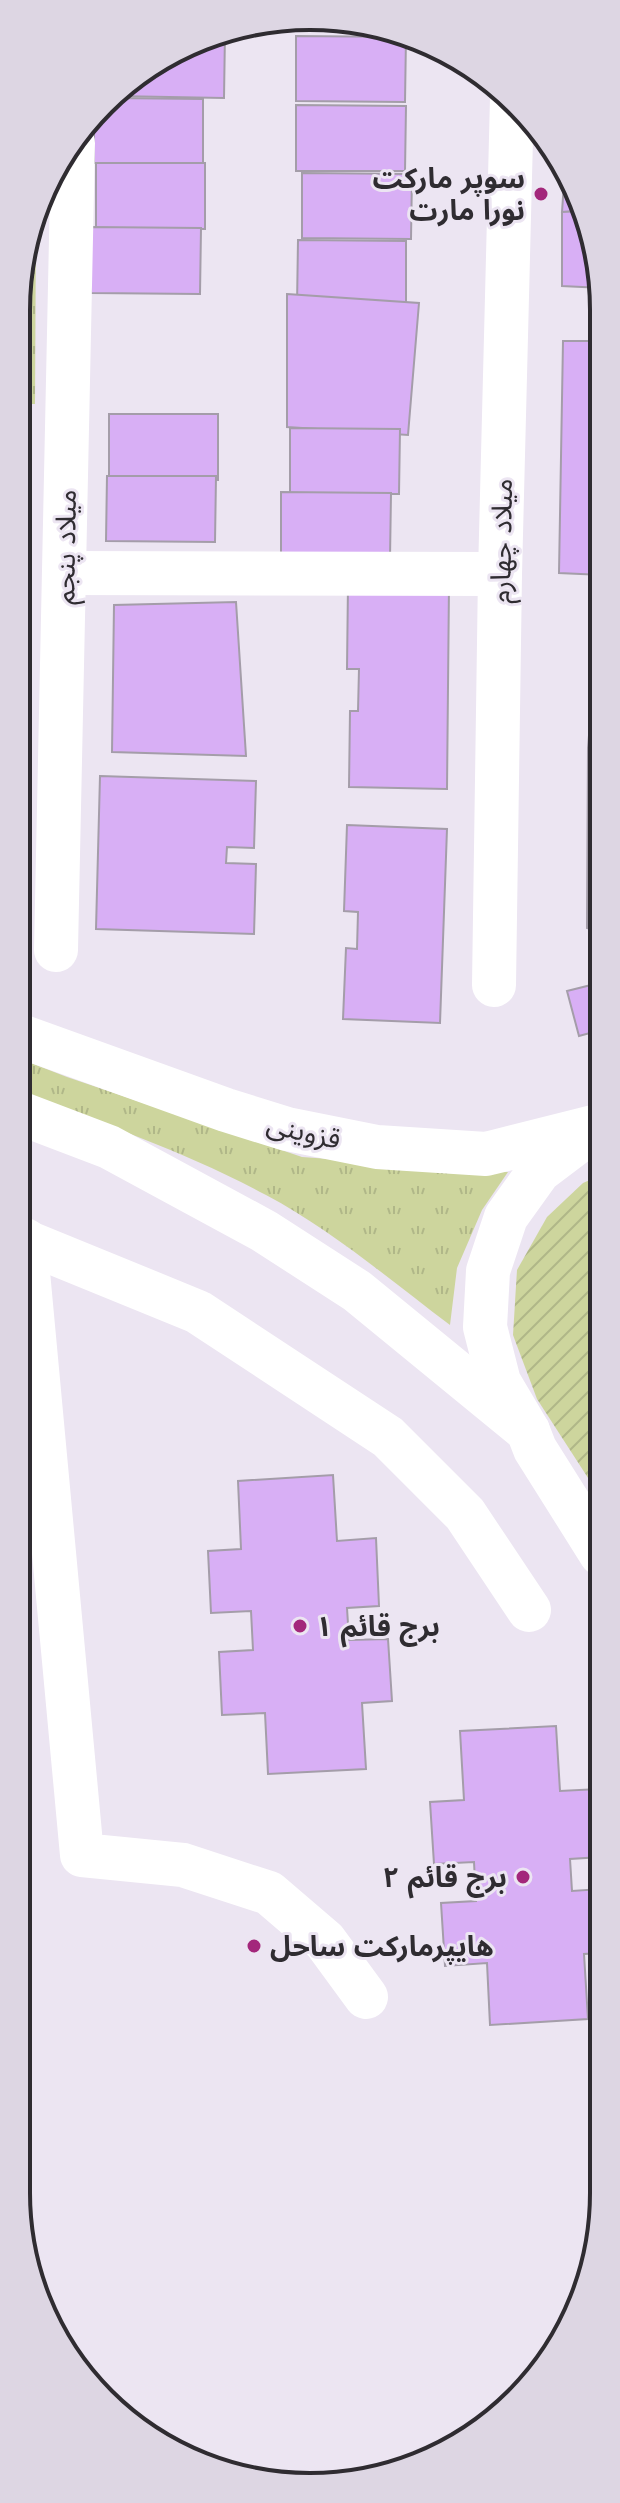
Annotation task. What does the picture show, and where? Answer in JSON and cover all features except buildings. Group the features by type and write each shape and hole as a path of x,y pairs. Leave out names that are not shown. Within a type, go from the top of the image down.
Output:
{"street":[{"name":"میلاد چهارم","path":"494,985 512,116"},
{"name":"میلاد پنجم","path":"56,950 73,163"},
{"path":"65,573 500,574"},
{"name":"قزوینی","path":"30,1039 287,1129 377,1147 486,1154 590,1130"},
{"path":"30,1117 109,1147 264,1231 357,1291 528,1431"},
{"path":"590,1134 539,1171 506,1217 488,1271 485,1327 499,1382 535,1449 590,1536"},
{"path":"30,1243 198,1312 388,1437 465,1514 529,1610"},
{"path":"30,1330 82,1855 183,1865 269,1893 325,1941 366,1997"}],"green space":[{"path":"36,256 35,404 30,404 30,310"},
{"path":"30,1063 302,1157 508,1172 482,1210 457,1268 450,1325 383,1273 290,1209 236,1180 112,1127 30,1098"},
{"path":"590,1180 590,1481 537,1399 513,1335 517,1270 547,1217"}],"place":[{"name":"سوپر مارکت نورا مارت","path":"541,194"},
{"name":"برج قائم ۱","path":"300,1626"},
{"name":"برج قائم ۲","path":"523,1877"},
{"name":"هایپرمارکت ساحل","path":"254,1946"}]}
